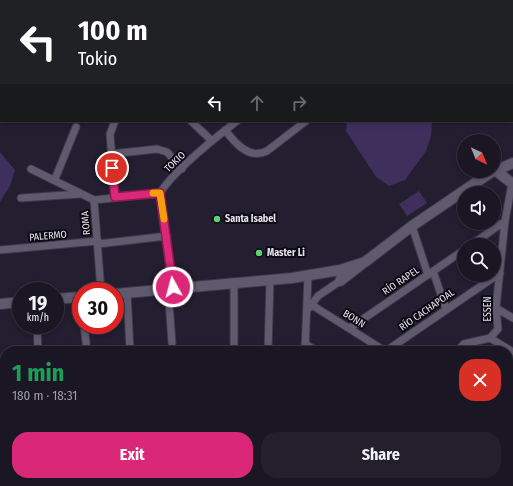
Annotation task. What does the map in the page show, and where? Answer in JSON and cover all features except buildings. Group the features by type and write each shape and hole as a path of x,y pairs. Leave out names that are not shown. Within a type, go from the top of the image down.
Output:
{"main road":[{"path":"501,168 513,164"},
{"path":"501,176 512,183"},
{"path":"340,281 412,226 484,178"},
{"path":"124,292 171,287 308,276 340,270 365,262"},
{"path":"0,304 12,303"}],"street":[{"path":"115,122 110,134 115,197"},
{"path":"193,122 212,141"},
{"name":"TOKIO","path":"160,193 182,169 212,141 236,122"},
{"path":"225,130 241,148 261,154 305,122"},
{"path":"55,179 76,127"},
{"path":"111,154 157,149 167,152 182,169"},
{"name":"ROMA","path":"31,169 55,179 80,194 94,200 100,282"},
{"name":"ESSEN","path":"501,263 505,221 512,183"},
{"path":"94,200 160,193 167,236 171,287 172,343"},
{"path":"21,198 80,194"},
{"path":"481,238 505,221"},
{"path":"412,226 430,273 446,308"},
{"name":"PALERMO","path":"0,250 98,243 167,236"},
{"name":"RÍO RAPEL","path":"350,328 457,255"},
{"path":"309,303 340,281 340,270"},
{"path":"305,346 307,311 309,303 308,276"},
{"path":"268,346 270,280"},
{"name":"RÍO CACHAPOAL","path":"392,346 486,282"},
{"name":"ESSEN","path":"490,338 498,329 496,308 499,282"},
{"path":"234,283 234,346"},
{"path":"308,289 312,294 318,296"},
{"path":"127,292 130,346"},
{"name":"BONN","path":"309,303 377,346"},
{"path":"496,308 513,318"},
{"path":"37,334 38,346"},
{"path":"85,334 86,346"},
{"path":"462,346 464,344 490,338 503,346"}],"shaded area":[{"path":"347,122 432,122 431,136 426,151 405,180 389,186 376,177 346,131"},
{"path":"0,152 15,170 10,186 0,202"},
{"path":"419,191 427,203 407,216 399,204"}],"slow traffic":[{"path":"153,193 160,193 164,219"}],"place":[{"name":"Santa Isabel","path":"217,219"},
{"name":"Master Li","path":"259,253"}],"route":[{"path":"112,168 115,197 160,193 173,287"}]}
